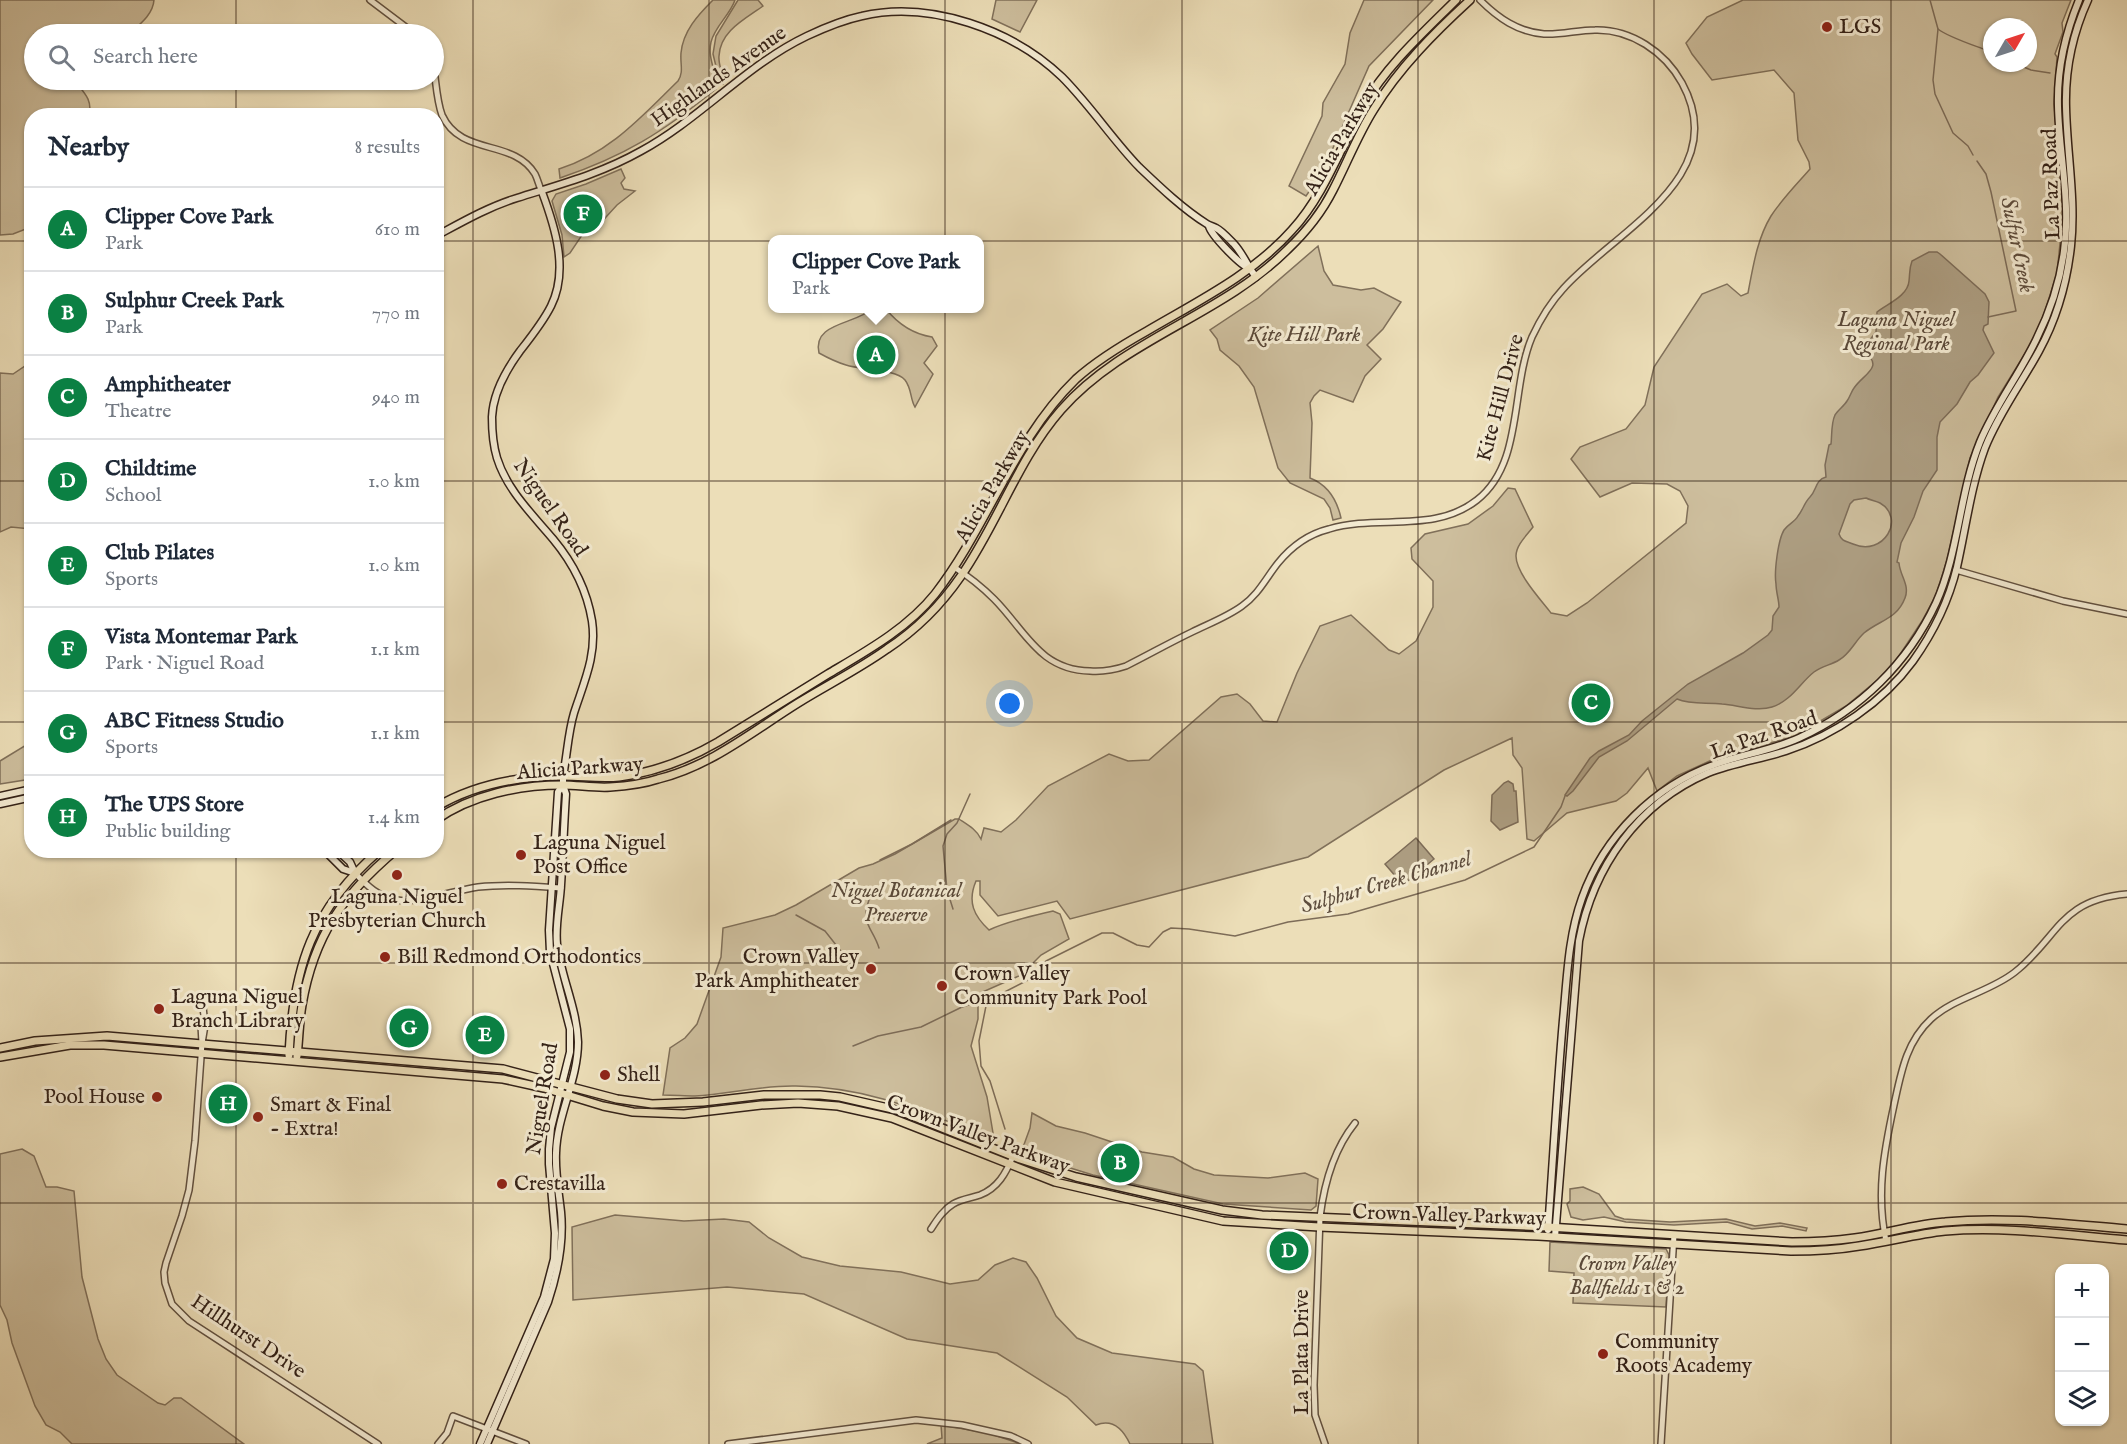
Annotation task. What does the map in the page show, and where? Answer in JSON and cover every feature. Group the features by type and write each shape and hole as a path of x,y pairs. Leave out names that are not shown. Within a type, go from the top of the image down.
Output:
{"main road":[{"name":"Alicia Parkway","path":"444,803 497,782 534,777 617,777 649,772 672,764 702,751 868,651 915,615 933,596 954,567 1027,438 1059,398 1077,378 1100,359 1228,284 1274,249 1294,228 1322,188 1364,104 1386,73 1456,0"},
{"name":"Alicia Parkway","path":"446,813 500,793 536,786 609,788 650,781 684,771 724,751 802,700 889,648 921,622 964,573 1036,444 1074,395 1107,367 1256,277 1302,235 1332,194 1373,109 1394,80 1440,27 1470,0"},
{"name":"La Paz Road","path":"1552,1227 1559,1057 1570,943 1582,897 1613,839 1643,807 1679,781 1715,764 1798,738 1835,718 1863,698 1888,675 1906,654 1938,599 1948,569 1967,482 1980,442 1992,416 2035,343 2050,309 2062,266 2067,208 2058,108 2062,56 2079,0"},
{"name":"La Paz Road","path":"1551,1236 1579,941 1588,902 1617,847 1652,808 1684,786 1722,768 1779,753 1812,741 1857,715 1903,674 1939,618 1956,570 1973,489 1986,447 2002,410 2039,351 2062,293 2071,246 2073,198 2066,122 2066,89 2074,38 2088,0"},
{"name":"Highlands Avenue","path":"444,232 490,208 578,180 642,151 675,130 786,47 808,36 862,16 909,13 938,16 974,24 1005,37 1042,60 1070,86 1138,166 1169,195 1209,226 1217,228 1233,243 1256,277"},
{"name":"Niguel Road","path":"480,1444 489,1430 544,1297 554,1258 558,1133 577,1057 576,1017 559,959 556,922 561,888 566,794 563,776 571,724 591,663 590,613 580,581 570,563 514,492 504,474 496,456 492,428 492,413 500,384 507,369 538,328 551,306 559,280 560,259 552,219 542,192"},
{"path":"2014,379 2018,377 2034,353 2039,351 2038,346 2051,314 2050,309"},
{"path":"1061,409 1058,406 1059,398 1070,392 1074,395"},
{"path":"999,510 995,505 995,495 1003,491 1008,494"},
{"path":"1938,599 1956,570 1954,561 1961,526 1960,518"},
{"path":"802,700 808,692 826,681 832,672 839,673 856,663 868,661"},
{"name":"Niguel Road","path":"555,1194 549,1149 551,1128 570,1052 570,1029 550,952 549,930 558,792 563,785"},
{"path":"0,796 24,791"},
{"path":"0,804 24,800"},
{"path":"1613,839 1617,847"},
{"path":"332,858 343,869 355,873"},
{"path":"346,858 355,873"},
{"path":"293,1051 294,1002 303,959 320,920 355,873 371,858"},
{"path":"292,1060 312,962 320,943 338,910 362,881 387,858"},
{"path":"303,959 312,962"},
{"path":"559,959 556,977 566,987"},
{"name":"Crown Valley Parkway","path":"35,1041 106,1036 503,1069 617,1099 652,1104 703,1102 764,1095 840,1097 904,1113 1013,1156 1076,1177 1222,1210 1262,1215 1552,1227 1791,1242 1823,1241 1942,1222 1980,1220 2020,1220 2127,1229"},
{"path":"1,1054 30,1046 35,1041 45,1044 66,1042 70,1045"},
{"name":"Crown Valley Parkway","path":"1,1054 70,1045 104,1045 436,1073 514,1081 603,1106 647,1113 684,1114 787,1104 838,1106 892,1118 1009,1166 1071,1187 1214,1219 1245,1223 1551,1236 1823,1251 1941,1231 1998,1229 2127,1240"},
{"path":"436,1064 436,1073"},
{"name":"Niguel Road","path":"487,1444 489,1430"}],"street":[{"path":"370,0 402,24"},
{"name":"Kite Hill Drive","path":"954,567 993,599 1045,657 1073,670 1113,670 1126,666 1244,606 1287,553 1315,534 1340,526 1436,520 1467,507 1488,489 1506,460 1524,357 1533,334 1564,288 1664,199 1687,165 1694,126 1690,101 1681,81 1664,58 1649,46 1608,30 1543,34 1531,32 1504,21 1480,0"},
{"name":"Niguel Road","path":"437,90 440,108"},
{"name":"Niguel Road","path":"444,118 452,130 466,141 506,152 519,159 535,174 542,192"},
{"path":"1956,570 2063,601 2127,614"},
{"path":"355,873 384,897 404,902 481,887 561,888"},
{"path":"1886,1241 1881,1203 1884,1151 1905,1059 1922,1030 1939,1013 1989,989 2015,972 2071,913 2105,897 2127,894"},
{"name":"Hillhurst Drive","path":"203,1007 204,1022 201,1025 202,1043 195,1141 189,1190 164,1272 172,1304 189,1321 378,1444"},
{"name":"La Plata Drive","path":"1324,1444 1315,1415 1319,1227 1323,1191 1347,1133 1355,1123"},
{"path":"931,1229 953,1204 993,1188 1004,1176 1013,1156"},
{"path":"1661,1444 1674,1235"},
{"path":"438,1444 447,1433 453,1416 526,1444"},
{"path":"728,1444 916,1420 962,1425 1011,1436 1028,1444"}],"green space":[{"path":"0,0 154,0 151,10 140,24 24,24 24,90 82,90 90,108 24,108 24,230 13,234 0,235"},
{"path":"713,0 735,0 711,42 710,55 716,77 716,89 678,118 624,152 560,178 559,169 594,154 609,144 638,120 678,81 681,74 682,45 688,31"},
{"path":"738,0 758,0 763,6 735,26 724,39 720,47 719,60 723,84 720,83 713,54 716,36"},
{"path":"996,0 1037,0 1020,32 992,19"},
{"path":"1364,0 1433,0 1369,66 1322,173 1306,196 1289,186 1322,116 1323,103 1345,64 1350,33"},
{"path":"1743,0 2071,0 2062,23 2063,32 2055,54 2057,57 2054,104 2063,214 2057,273 2044,314 2031,344 1998,397 1970,458 1947,560 1936,595 1893,665 1846,706 1795,736 1714,759 1677,776 1657,791 1648,768 1627,793 1616,801 1567,813 1534,841 1527,839 1522,768 1513,755 1512,738 1444,770 1308,857 1070,919 1057,901 998,916 980,895 980,881 976,881 972,896 973,908 989,930 1012,921 1053,911 1060,914 1069,939 1041,955 1021,975 978,994 978,1019 971,1046 987,1097 994,1139 897,1103 823,1087 783,1086 695,1096 663,1095 670,1048 685,1038 697,1024 721,957 723,928 775,915 859,868 895,854 955,819 959,819 972,828 981,839 984,828 1001,832 1016,820 1048,786 1109,754 1128,761 1149,760 1221,697 1237,694 1250,704 1263,721 1277,722 1320,626 1351,615 1389,650 1399,654 1416,641 1433,607 1433,581 1412,559 1411,548 1425,534 1468,524 1493,506 1508,488 1515,489 1533,527 1516,552 1517,563 1530,586 1551,613 1567,616 1587,603 1686,523 1688,506 1680,491 1667,484 1632,483 1600,497 1571,459 1580,447 1626,429 1645,405 1654,367 1702,294 1727,284 1741,296 1748,293 1756,253 1766,225 1780,204 1810,169 1798,140 1794,93 1774,70 1712,80 1686,43 1707,17"},
{"path":"621,169 625,178 621,183 624,189 635,191 617,205 596,228 582,235 570,253 564,257 562,235 552,201 556,194"},
{"name":"Kite Hill Park","path":"1318,246 1324,271 1333,285 1361,290 1374,288 1401,302 1383,329 1367,345 1381,359 1365,376 1353,402 1320,390 1310,403 1312,423 1310,478 1327,489 1334,499 1341,518 1333,520 1330,508 1324,499 1290,483 1278,468 1254,387 1239,366 1220,350 1217,339 1210,330 1258,298"},
{"path":"890,313 906,328 932,337 937,346 924,363 933,374 915,407 907,383 900,376 852,367 819,353 822,335 837,325 866,314"},
{"path":"24,367 24,528 11,527 0,532 0,373 13,374"},
{"path":"24,746 24,780 0,784 0,761"},
{"path":"1032,1113 1056,1126 1142,1152 1173,1157 1194,1169 1214,1175 1268,1178 1305,1173 1318,1179 1316,1206 1311,1210 1223,1204 1093,1175 1025,1154 1022,1150 1030,1128"},
{"path":"22,1149 34,1156 46,1187 74,1191 82,1277 98,1339 106,1359 117,1375 158,1403 165,1405 174,1398 181,1398 244,1444 72,1444 60,1432 46,1425 35,1406 0,1305 0,1154"},
{"path":"1583,1187 1599,1194 1615,1216 1624,1219 1670,1222 1726,1219 1755,1226 1780,1223 1807,1228 1806,1231 1782,1226 1752,1229 1727,1222 1674,1225 1626,1222 1604,1217 1583,1220 1571,1217 1567,1204 1570,1201 1570,1189"},
{"path":"615,1215 684,1221 724,1219 749,1222 769,1238 802,1257 840,1266 901,1272 950,1284 978,1280 995,1265 1013,1258 1026,1262 1037,1278 1056,1316 1077,1338 1112,1353 1195,1364 1203,1371 1213,1444 1130,1444 1117,1426 1108,1423 1096,1425 1067,1397 997,1353 907,1339 804,1294 727,1287 573,1300 572,1227"},
{"name":"Crown Valley Ballfields 1 & 2","path":"1550,1242 1666,1249 1669,1255 1666,1307 1573,1303 1574,1273 1549,1271"},
{"path":"941,1425 988,1433 1021,1444 927,1444 942,1438"}],"shaded area":[{"path":"1929,252 1937,252 1985,294 1989,302 1988,324 1983,330 1994,353 1970,382 1957,404 1940,422 1937,437 1937,470 1923,491 1914,517 1901,543 1897,562 1906,585 1902,605 1893,615 1864,633 1843,657 1814,672 1790,696 1772,707 1754,709 1677,699 1627,741 1599,757 1573,791 1565,795 1590,758 1629,735 1642,721 1688,684 1743,653 1772,630 1773,616 1779,607 1776,572 1778,548 1782,535 1797,518 1818,483 1826,477 1825,465 1835,415 1873,366 1870,357 1863,351 1876,332 1877,312 1905,291 1912,261","holes":["1866,498 1880,503 1888,510 1891,526 1882,541 1864,547 1844,541 1839,534 1850,504 1854,500"]},
{"path":"1508,781 1513,784 1514,791 1516,791 1518,822 1500,830 1491,821 1492,795"},
{"path":"1416,838 1434,859 1403,885 1385,864"}],"waterway":[{"name":"Sulfur Creek","path":"1930,0 1938,29 1933,80 1935,94 1953,133 1968,146 1973,155"},
{"path":"1938,29 1983,49"},
{"path":"2037,71 2050,73"},
{"name":"Sulfur Creek","path":"1977,161 1986,174 1991,192 2016,311 1988,317"},
{"path":"953,909 947,890 943,846 947,834 957,823 970,794"},
{"name":"Sulphur Creek Channel","path":"1005,1129 990,1081 981,1066 979,1041 987,1001 1030,979 1046,961 1102,933 1113,933 1137,945 1149,947 1163,932 1171,928 1235,936 1288,922 1348,914 1465,880 1534,847 1561,807 1565,796"},
{"path":"880,860 951,820"},
{"path":"869,900 866,915 868,926 879,948"},
{"path":"796,915 825,931 855,969"},
{"path":"853,1046 878,1036 921,1027 962,1007 988,999"}],"place":[{"name":"LGS","path":"1827,27"},
{"name":"Vista Montemar Park","path":"583,214"},
{"name":"Clipper Cove Park","path":"876,355"},
{"name":"Amphitheater","path":"1591,703"},
{"name":"Laguna Niguel Post Office","path":"521,855"},
{"name":"Laguna Niguel Presbyterian Church","path":"397,875"},
{"name":"Bill Redmond Orthodontics","path":"385,957"},
{"name":"Crown Valley Park Amphitheater","path":"871,969"},
{"name":"Crown Valley Community Park Pool","path":"942,986"},
{"name":"Laguna Niguel Branch Library","path":"159,1009"},
{"name":"ABC Fitness Studio","path":"409,1028"},
{"name":"Club Pilates","path":"485,1035"},
{"name":"Shell","path":"605,1075"},
{"name":"Pool House","path":"157,1097"},
{"name":"The UPS Store","path":"228,1104"},
{"name":"Smart & Final - Extra!","path":"258,1117"},
{"name":"Sulphur Creek Park","path":"1120,1163"},
{"name":"Crestavilla","path":"502,1184"},
{"name":"Childtime","path":"1289,1251"},
{"name":"Community Roots Academy","path":"1603,1354"}],"park label":[{"name":"Laguna Niguel Regional Park","path":"1896,332"},
{"name":"Niguel Botanical Preserve","path":"896,903"}]}
